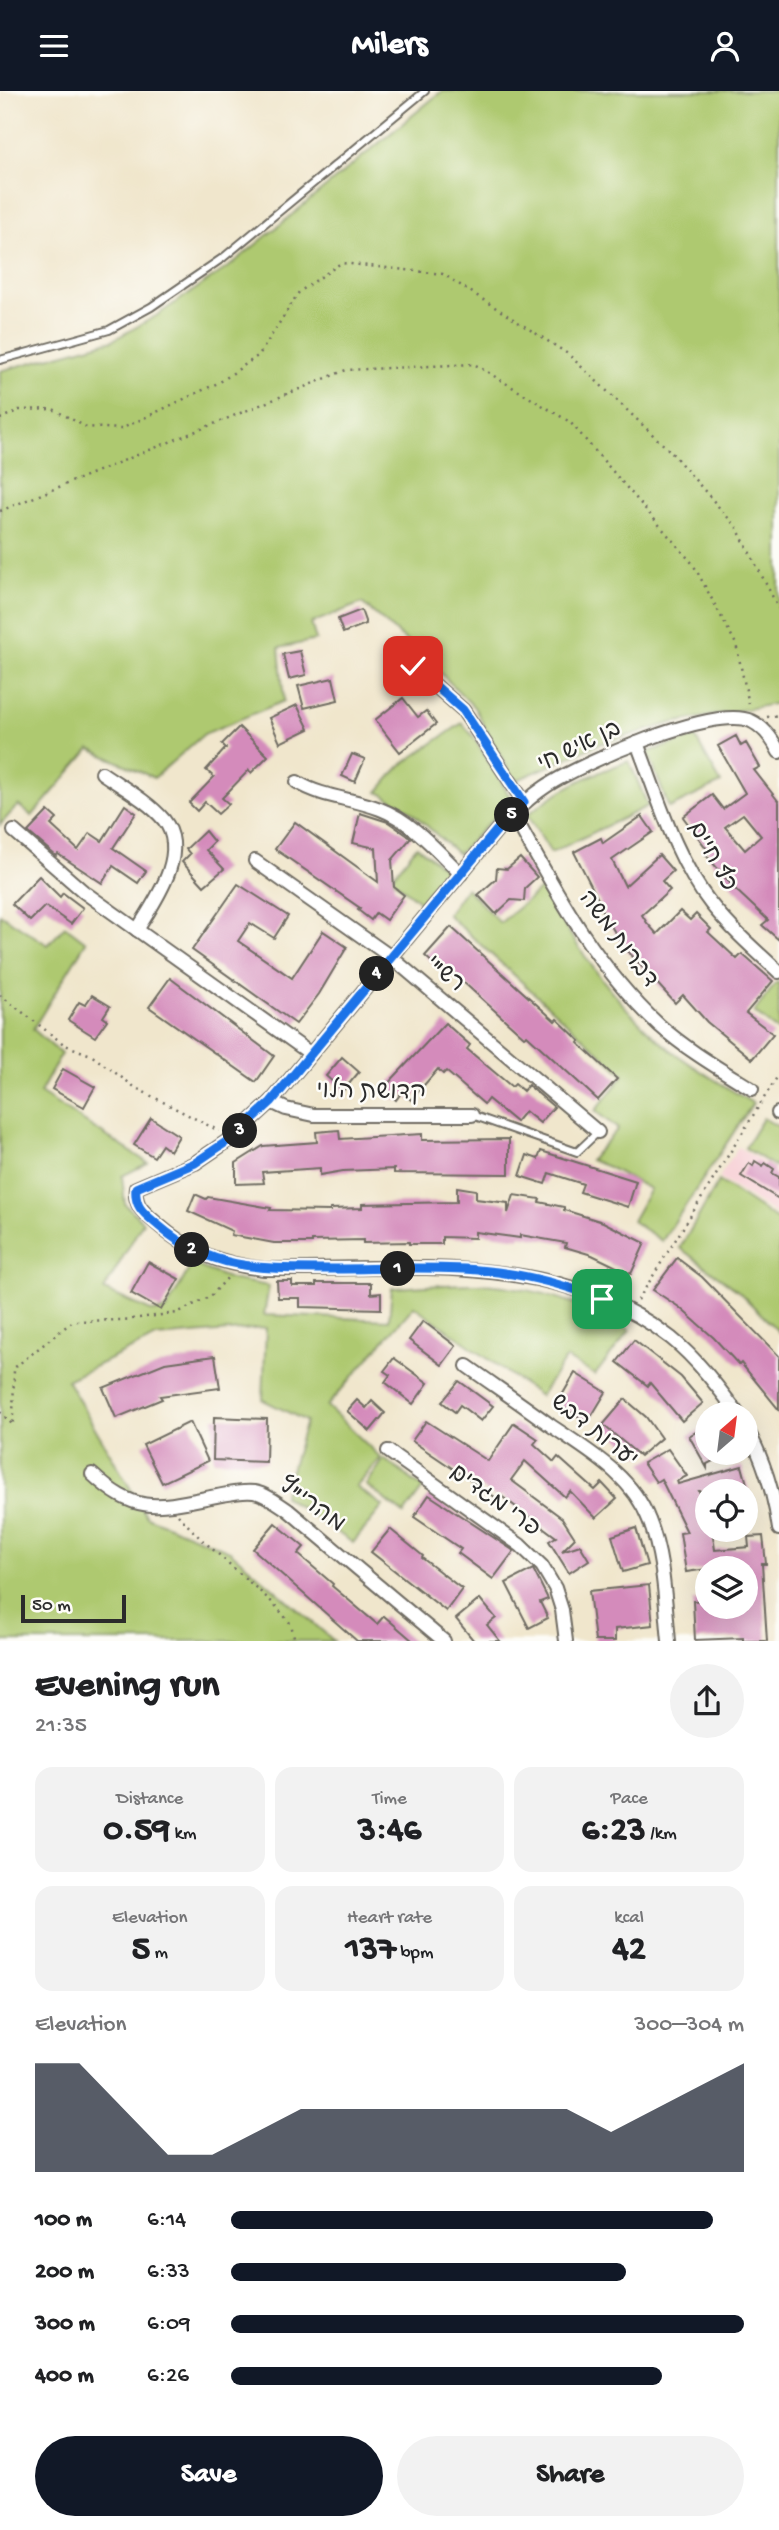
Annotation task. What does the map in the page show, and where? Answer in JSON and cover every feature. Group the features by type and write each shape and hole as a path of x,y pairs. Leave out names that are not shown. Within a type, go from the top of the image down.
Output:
{"street":[{"path":"413,666 463,710 524,802"},
{"name":"בן איש חי","path":"237,1265 194,1251 173,1238 141,1211 135,1199 136,1188 195,1163 232,1138 271,1102 524,802 570,772 637,743 733,716 752,721"},
{"path":"752,721 771,737 779,752"},
{"name":"כף חיים","path":"637,743 676,843 703,893 734,931 779,972"},
{"path":"102,772 164,820 172,834 173,854 169,870 158,897 137,930"},
{"path":"298,782 320,794 379,808 395,815 461,874"},
{"name":"דברות משה","path":"513,814 563,905 608,972 661,1027 694,1053 752,1089"},
{"path":"14,831 84,892 311,1054"},
{"name":"רש\"י","path":"255,861 391,957 598,1132"},
{"name":"קדושת הלוי","path":"271,1102 286,1109 314,1115 472,1115"},
{"path":"237,1265 264,1269 476,1270 508,1273 573,1288 631,1312 673,1340 700,1366 728,1402"},
{"name":"יערות דבש","path":"467,1366 600,1459 621,1477 636,1495 649,1519 657,1545 669,1641"},
{"name":"פרי מגדים","path":"388,1451 520,1545 542,1566 555,1588 562,1610 566,1641"},
{"path":"758,1451 767,1476 779,1529"},
{"name":"מהרי\"ץ","path":"92,1474 112,1493 130,1503 149,1506 237,1492 255,1492 268,1497 288,1510 444,1641"}],"lane":[{"path":"0,360 109,330 151,307 224,257 425,91"},
{"path":"472,1115 577,1152 598,1132"}],"path":[{"path":"0,419 19,410 53,409 86,427 121,429 220,382 259,355 299,292 341,263 443,274 568,355 670,451 737,527 779,609"},
{"path":"0,511 346,370 474,364 570,422 694,564 736,644 752,721"},
{"path":"0,995 65,1045 91,1055 136,1089 232,1138"},
{"path":"631,1312 779,1074"},
{"path":"752,1089 765,1095 778,1113"},
{"path":"0,1412 13,1425 14,1368 74,1321 124,1320 177,1313 211,1296 237,1265"},
{"path":"170,1503 180,1518 199,1537 274,1604 291,1624 295,1641"}],"shaded area":[{"path":"738,1147 779,1172 779,1216 719,1178"}],"green space":[{"path":"442,91 779,91 779,703 672,723 599,744 515,781 474,707 424,656 362,603 311,623 316,640 279,648 284,701 204,734 154,778 90,749 32,816 18,805 0,825 0,371 113,340 156,316 231,265"},
{"path":"462,723 473,736 512,800 458,854 407,808 378,792 400,766"},
{"path":"695,737 721,783 669,808 648,752"},
{"path":"629,761 648,806 551,853 527,815 575,783"},
{"path":"417,846 446,870 420,902 391,878"},
{"path":"466,888 500,923 542,888 584,954 633,1016 672,1051 753,1103 662,1241 632,1221 650,1189 590,1160 618,1129 595,1111 624,1075 447,914"},
{"path":"0,914 48,945 65,926 86,942 33,1029 61,1054 40,1093 148,1163 122,1176 125,1204 143,1222 104,1290 153,1312 166,1310 192,1264 230,1279 269,1286 264,1315 389,1320 392,1288 483,1284 522,1289 559,1298 630,1330 595,1375 566,1358 540,1396 414,1306 327,1406 381,1458 356,1487 383,1506 353,1543 283,1496 306,1421 263,1400 266,1328 156,1337 67,1380 147,1517 230,1551 334,1641 0,1641"},
{"path":"777,982 779,983 779,1032 754,1012"},
{"path":"763,1118 779,1127 779,1169 745,1148"},
{"path":"719,1181 779,1221 779,1332 738,1291 680,1248"},
{"path":"384,1459 423,1488 404,1514 366,1485"}],"building":[{"path":"361,610 366,624 343,633 338,619"},
{"path":"300,651 306,675 289,679 283,654"},
{"path":"333,678 338,700 304,708 298,686"},
{"path":"403,698 418,717 426,711 436,724 400,752 375,720"},
{"path":"297,705 309,729 280,743 269,718"},
{"path":"239,727 268,756 251,773 249,770 222,798 229,804 218,814 205,802 197,811 189,803 214,777 206,770 226,748 222,744"},
{"path":"736,736 741,746 746,743 760,767 754,770 779,802 779,940 762,925 768,920 735,889 706,855 709,852 683,817 712,795 723,809 745,793 718,746","holes":["743,814 761,836 745,850 725,827"]},
{"path":"352,754 365,759 355,782 342,776"},
{"path":"125,805 136,813 113,848 146,871 138,883 113,866 102,883 58,854 56,856 28,832 48,811 57,819 51,825 78,850 90,833 102,841"},
{"path":"360,813 388,822 411,838 392,860 394,887 404,895 386,920 376,913 371,920 358,910 360,908 275,849 295,822 378,882 376,848 353,843"},
{"path":"642,816 653,832 612,860 625,886 659,855 673,871 662,881 670,890 642,915 647,923 657,934 680,911 690,920 696,914 711,929 708,932 737,959 742,954 773,981 746,1013 773,1034 752,1059 707,1022 683,995 675,1003 623,946 599,906 601,905 574,852 601,838 603,843"},
{"path":"205,831 214,842 206,850 224,869 204,886 182,862 190,854 186,849"},
{"path":"520,858 537,877 525,888 524,901 511,900 496,914 478,895 496,879 497,868 507,869"},
{"path":"39,876 60,897 63,893 83,908 71,924 45,906 30,921 12,904"},
{"path":"238,884 288,916 274,938 250,923 238,941 292,978 323,931 347,947 319,994 296,1024 192,950"},
{"path":"451,927 555,1021 557,1019 580,1041 578,1043 617,1079 598,1100 451,971 447,976 425,956"},
{"path":"170,978 274,1056 256,1082 149,1007"},
{"path":"92,995 110,1006 103,1017 107,1020 95,1037 68,1020 79,1002 85,1005"},
{"path":"445,1023 470,1045 467,1049 512,1087 515,1084 523,1091 528,1085 554,1107 540,1123 525,1111 516,1122 488,1099 484,1104 446,1071 443,1074 438,1069 411,1100 402,1092 396,1100 383,1089"},
{"path":"342,1057 359,1072 343,1091 326,1076"},
{"path":"63,1069 95,1087 84,1107 52,1089"},
{"path":"151,1118 179,1136 170,1151 162,1145 154,1157 134,1145"},
{"path":"339,1130 340,1139 422,1134 422,1140 509,1139 509,1174 394,1173 394,1169 343,1171 320,1175 320,1168 262,1172 264,1183 236,1184 236,1163 263,1146 317,1142 316,1132"},
{"path":"541,1151 636,1181 628,1207 580,1192 583,1184 549,1173 545,1184 520,1176 527,1155 538,1159"},
{"path":"755,1161 774,1169 772,1173 779,1177 779,1199 741,1176 749,1163 753,1166"},
{"path":"457,1187 476,1190 476,1199 508,1203 508,1213 514,1195 540,1199 539,1202 564,1207 564,1210 603,1222 645,1243 631,1274 592,1255 565,1247 566,1243 520,1235 520,1238 475,1232 475,1238 442,1237 442,1244 363,1243 363,1240 274,1243 231,1235 232,1231 188,1211 195,1194 206,1199 208,1197 271,1208 270,1210 330,1211 362,1208 362,1204 457,1202"},
{"path":"677,1258 702,1277 779,1356 779,1410 741,1363 739,1365 679,1307 653,1290"},
{"path":"148,1262 179,1279 161,1310 131,1293"},
{"path":"277,1281 292,1281 292,1286 371,1283 371,1294 381,1293 381,1309 300,1307 300,1298 278,1298"},
{"path":"423,1321 456,1346 442,1365 409,1340"},
{"path":"634,1340 681,1377 702,1402 695,1402 695,1410 682,1421 650,1383 648,1386 617,1362"},
{"path":"215,1356 220,1388 160,1396 162,1399 116,1418 103,1388 165,1363"},
{"path":"394,1358 428,1383 413,1404 385,1382 390,1375 384,1371"},
{"path":"575,1373 606,1392 588,1422 557,1404"},
{"path":"459,1381 493,1406 481,1421 460,1405 455,1412 442,1402"},
{"path":"625,1399 646,1417 661,1438 640,1456 603,1425"},
{"path":"357,1400 366,1408 372,1401 385,1413 370,1431 347,1411"},
{"path":"214,1417 267,1419 266,1462 213,1460"},
{"path":"426,1421 488,1461 514,1423 538,1439 534,1444 554,1462 558,1457 595,1490 602,1483 617,1499 596,1518 570,1491 565,1497 525,1461 511,1480 562,1518 575,1538 562,1551 580,1545 589,1560 569,1573 549,1541 556,1537 500,1495 498,1499 412,1441"},
{"path":"190,1422 208,1461 162,1483 143,1445"},
{"path":"695,1433 695,1447 689,1436"},
{"path":"668,1449 687,1476 677,1481 678,1484 695,1479 695,1542 714,1542 715,1550 749,1547 748,1542 758,1542 758,1536 763,1536 767,1641 743,1641 743,1638 695,1640 693,1601 695,1619 758,1619 758,1556 695,1556 695,1571 686,1572 680,1533 687,1532 661,1479 656,1482 643,1463"},
{"path":"742,1466 746,1479 696,1479"},
{"path":"429,1495 514,1551 493,1579 458,1553 461,1549 414,1517"},
{"path":"275,1523 304,1547 298,1554 333,1584 332,1586 377,1624 384,1616 413,1641 357,1641 253,1549"},
{"path":"636,1528 647,1565 623,1572 612,1536"},
{"path":"390,1529 462,1589 446,1611 371,1552"},
{"path":"533,1569 548,1599 540,1602 548,1618 529,1628 506,1583"},
{"path":"649,1585 653,1625 615,1629 615,1641 595,1641 589,1591"},
{"path":"480,1599 496,1618 487,1625 500,1641 474,1641 456,1619"}],"route":[{"path":"413,666 437,684 463,710 524,802 497,830 271,1102 214,1151 172,1174 136,1188 135,1199 141,1211 173,1238 194,1251 241,1266 264,1269 476,1270 541,1279 602,1299"}]}
